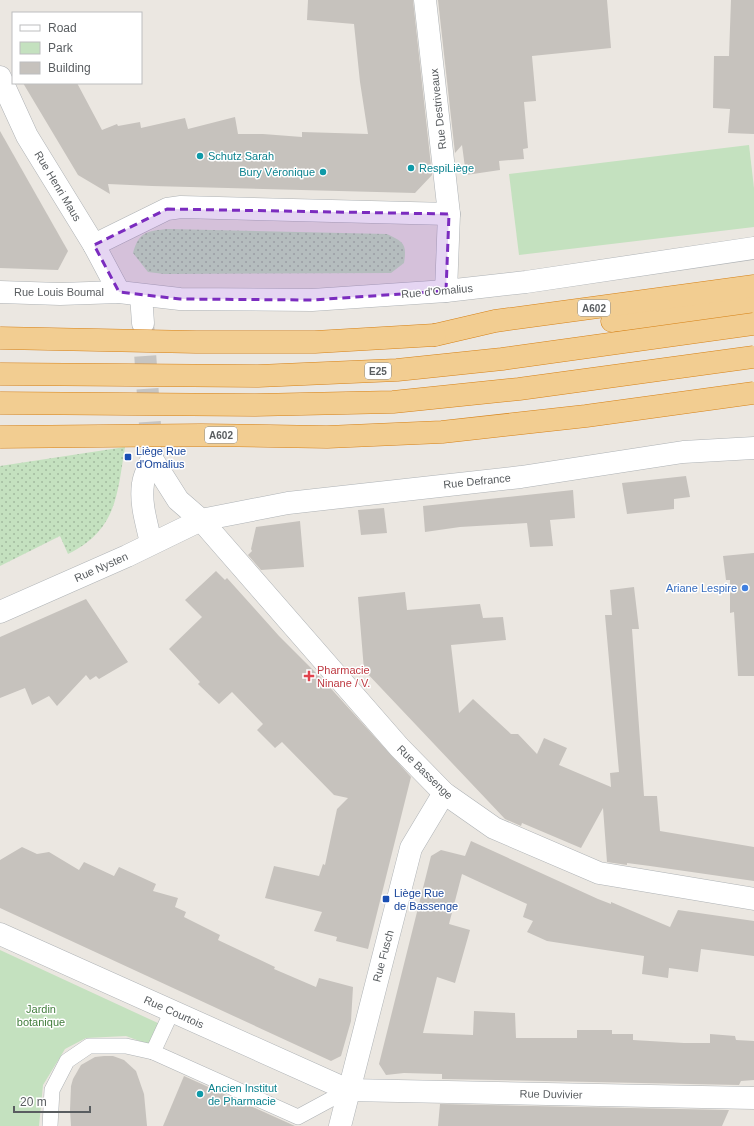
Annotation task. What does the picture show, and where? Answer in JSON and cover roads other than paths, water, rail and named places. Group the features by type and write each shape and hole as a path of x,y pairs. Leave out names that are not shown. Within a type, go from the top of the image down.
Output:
{"highway":[{"name":"A602","path":"435,335 495,321 754,286"},
{"name":"A602","path":"0,338 196,342 307,342 435,335 484,336 754,304"},
{"name":"E25","path":"0,374 258,376 397,370 502,359 754,324"},
{"path":"0,403 255,405 393,402 519,389 754,357"},
{"name":"A602","path":"442,432 526,415 754,382"},
{"name":"A602","path":"0,437 193,435 327,437 442,432 586,416 754,393"}],"street":[{"name":"Rue Destriveaux","path":"424,0 448,214 446,291"},
{"name":"Rue Henri Maus","path":"0,77 27,136 94,245 119,292"},
{"path":"94,245 168,209 181,207 448,214"},
{"name":"Rue d'Omalius","path":"119,292 180,299 312,300 446,291 526,282 754,248"},
{"name":"Rue Louis Boumal","path":"0,292 60,294 119,292"},
{"path":"140,295 143,323"},
{"name":"Rue Defrance","path":"200,520 288,503 521,477 683,452 754,448"},
{"path":"151,543 143,508 143,483 152,456 178,500 200,520"},
{"name":"Rue Nysten","path":"0,612 200,520"},
{"name":"Rue Bassenge","path":"200,520 399,747 444,793 494,828 599,873 754,899"},
{"name":"Rue Fusch","path":"340,1126 411,848 444,793"},
{"name":"Rue Courtois","path":"0,934 348,1090"},
{"name":"Rue Duvivier","path":"348,1090 754,1098"}],"lane":[{"path":"153,1052 172,1011"},
{"path":"50,1126 52,1090 67,1061 89,1046 126,1046 153,1052 298,1117 348,1090"}],"tunnel":[{"path":"143,323 152,454"}],"place":[{"name":"Schutz Sarah","path":"200,156"},
{"name":"RespiLiège","path":"411,168"},
{"name":"Bury Véronique","path":"323,172"},
{"name":"Liège Rue d'Omalius","path":"128,457"},
{"name":"Ariane Lespire","path":"745,588"},
{"name":"Pharmacie Ninane / V.","path":"309,676"},
{"name":"Liège Rue de Bassenge","path":"386,899"},
{"name":"Ancien Institut de Pharmacie","path":"200,1094"}],"park label":[{"name":"Jardin botanique","path":"41,1015"}]}
